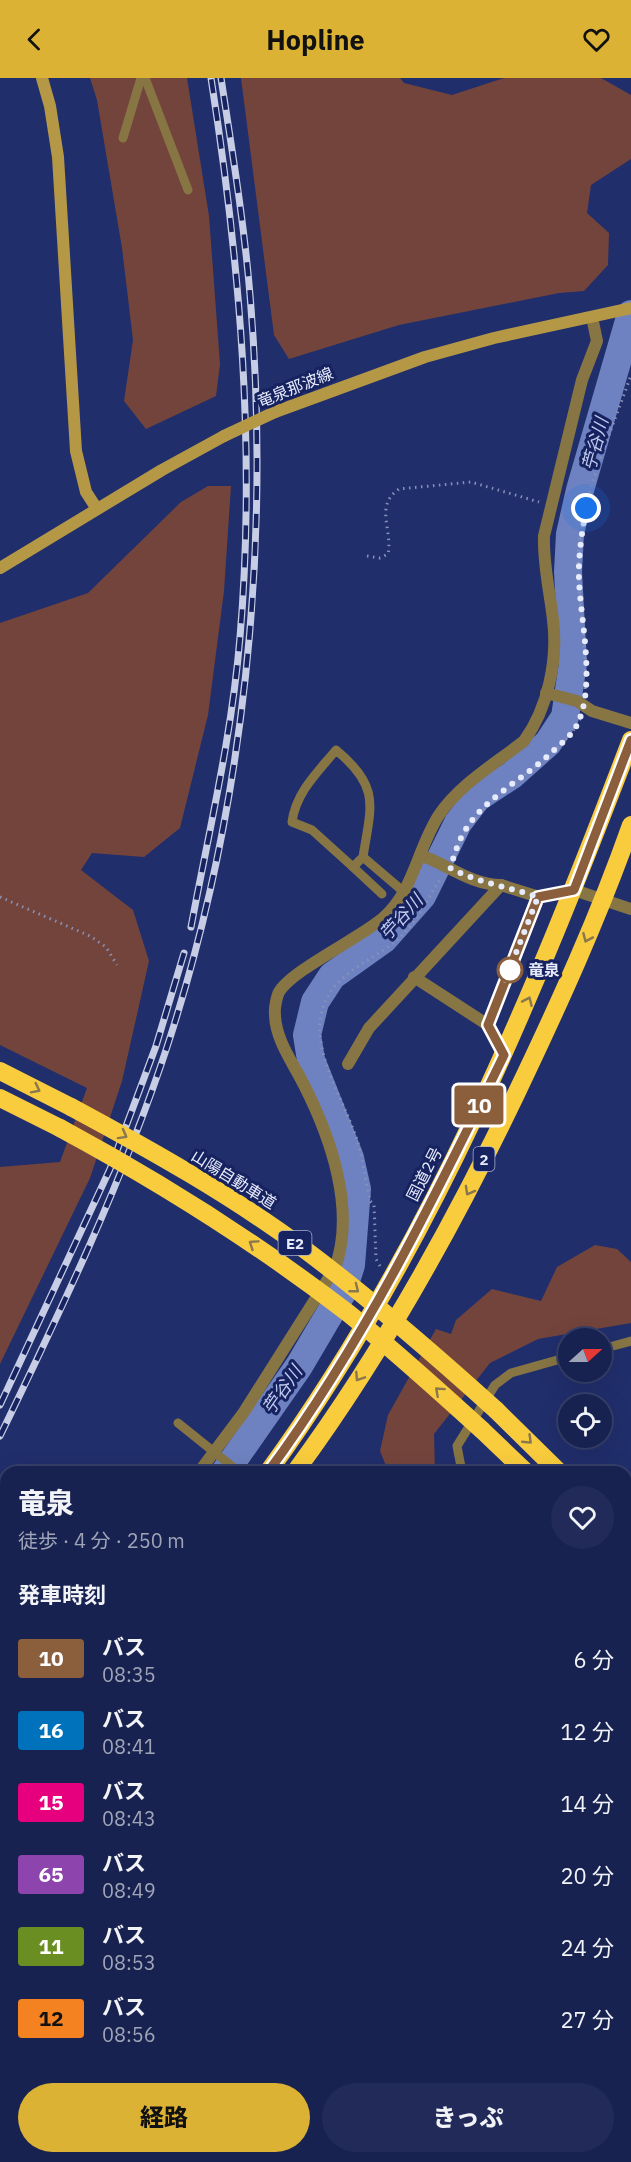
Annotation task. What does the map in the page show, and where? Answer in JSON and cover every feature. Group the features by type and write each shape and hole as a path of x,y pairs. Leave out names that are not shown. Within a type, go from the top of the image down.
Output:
{"highway":[{"name":"国道2号","path":"272,1466 344,1360 443,1182 504,1055 574,890 631,740"},
{"name":"2","path":"299,1466 368,1364 472,1184 542,1041 604,899 631,825"},
{"name":"山陽自動車道","path":"0,1071 71,1107 183,1170 303,1249 421,1343 496,1410 553,1466"},
{"name":"E2","path":"0,1098 60,1128 173,1192 286,1267 382,1342 520,1466"}],"main road":[{"path":"42,78 50,106 58,157 76,451 86,492 97,509"},
{"name":"竜泉那波線","path":"0,568 224,436 275,412 425,357 494,338 631,309"}],"street":[{"path":"205,1466 216,1454 244,1412 335,1268 344,1232 337,1174 312,1100 279,1035 274,1013 279,992 297,975 383,918 404,892 423,856 438,818 450,799 524,741 550,693 554,622 544,558 550,506 582,380 597,341 592,317"},
{"path":"550,693 580,703 592,711 631,723"},
{"path":"423,856 489,885 501,885 538,897 574,890 631,909"},
{"path":"348,1064 369,1028 501,885"},
{"path":"488,1025 538,897"},
{"path":"414,977 488,1025 504,1055"}],"lane":[{"path":"123,138 143,78"},
{"path":"143,78 188,190"},
{"path":"353,867 363,857 372,801 357,767 336,750 294,806 292,822 312,830 382,894"},
{"path":"363,857 404,892"},
{"path":"612,1346 631,1341"},
{"path":"461,1466 457,1446 495,1385 511,1373 558,1361"},
{"path":"178,1423 231,1466"}],"path":[{"path":"393,1275 380,1267 376,1259 374,1204 370,1201 358,1143 323,1059 319,1040 320,1022 331,990 344,977 397,940 420,914 448,868 462,835 472,820 499,794 543,760 576,728 586,660 579,581 579,547 586,508 631,375"},
{"path":"367,556 380,558 388,554 390,544 384,514 391,495 399,489 471,482 550,506"},
{"path":"0,897 90,936 106,947 117,965"}],"shaded area":[{"path":"90,78 187,78 209,216 220,364 216,396 146,429 124,401 133,340 122,248 97,100"},
{"path":"241,78 400,78 404,83 452,95 504,78 601,78 631,95 631,159 591,185 587,213 609,233 608,265 584,291 559,293 399,325 289,359 274,335"},
{"path":"208,486 231,486 224,591 208,715 180,828 144,857 92,853 81,870 133,910 149,961 122,1081 90,1178 0,1364 0,1167 60,1162 87,1088 0,1045 0,623 88,593 181,502"},
{"path":"595,1245 617,1249 631,1262 631,1323 602,1328 558,1328 558,1336 538,1339 490,1363 434,1434 435,1466 386,1466 380,1451 388,1415 436,1329 451,1334 456,1320 492,1289 541,1301 557,1267"}],"waterway":[{"name":"苧谷川","path":"229,1466 299,1366 342,1293 351,1265 357,1189 350,1158 311,1060 307,1035 315,1002 332,976 384,939 422,896 458,823 477,798 512,775 548,743 565,717 573,663 568,572 570,534 580,490 631,314"}],"railway":[{"path":"191,927 231,710 240,637 245,567 246,427 242,357 230,217 211,78"},
{"path":"0,1436 90,1244 150,1097 194,957 216,864 233,770 246,675 254,580 257,484 256,389 244,240 221,78"},
{"path":"0,1405 110,1169 156,1046 184,953"}],"bus line":[{"name":"10","path":"272,1466 344,1360 402,1260 443,1182 504,1055 488,1025 538,897 574,890 631,740"}],"place":[{"name":"竜泉","path":"510,970"}],"route":[{"path":"510,970 505,981 538,897 501,885 489,885 450,868 462,835 472,820 499,794 543,760 576,728 581,717 586,660 579,581 579,547 586,508"}]}
